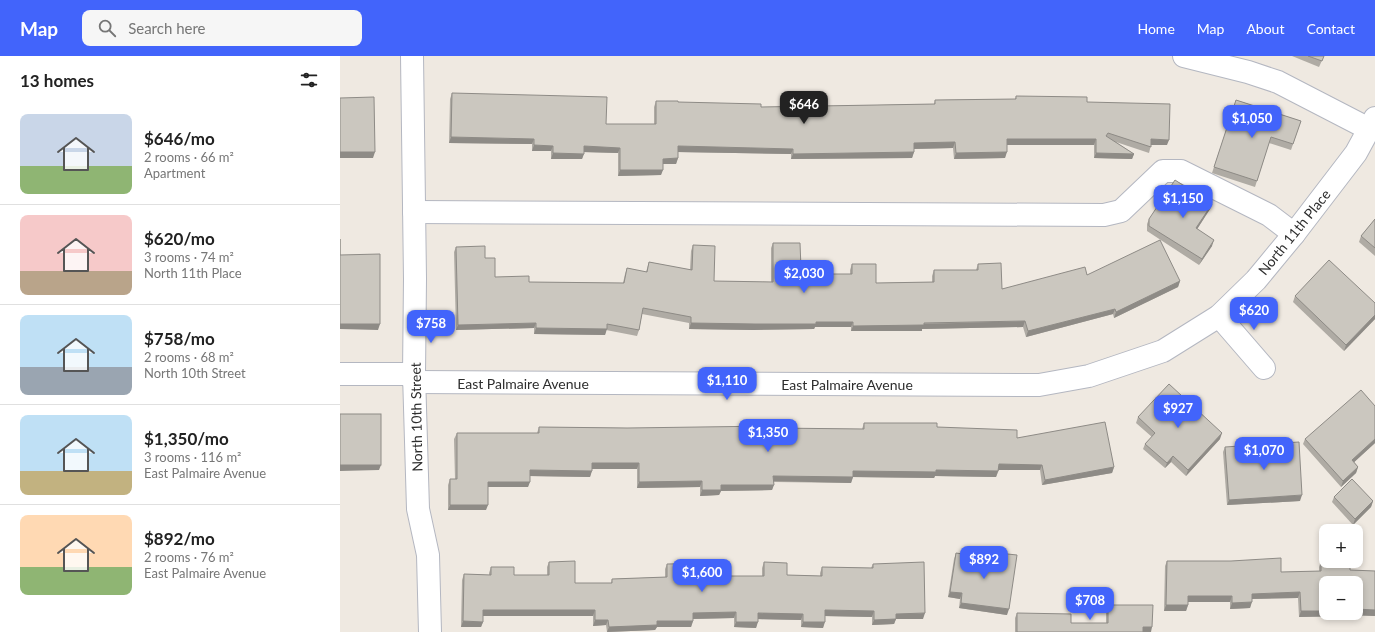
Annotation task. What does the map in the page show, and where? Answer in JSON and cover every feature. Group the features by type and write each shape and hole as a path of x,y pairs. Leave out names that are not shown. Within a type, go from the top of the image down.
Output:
{"street":[{"name":"North 10th Street","path":"412,56 414,378 418,509 428,555 430,632"},
{"path":"1184,56 1249,64 1278,82 1372,124"},
{"name":"North 11th Place","path":"1039,385 1089,376 1163,351 1219,316 1256,280 1294,234 1356,153 1372,124"},
{"path":"414,212 1104,216 1121,212 1163,171 1181,171 1270,216 1294,234"},
{"path":"1219,316 1264,368"},
{"name":"East Palmaire Avenue","path":"340,374 414,378 1039,385"}],"building":[{"path":"1308,56 1324,56 1322,61"},
{"path":"452,93 607,97 606,124 656,124 656,101 761,104 761,107 935,104 935,100 1016,99 1016,96 1087,97 1087,102 1170,104 1169,140 1151,139 1151,147 1108,133 1106,136 1134,154 1096,153 1096,139 1007,139 1007,152 956,153 955,142 914,143 914,152 793,154 793,149 678,146 678,158 663,159 663,170 620,170 620,148 584,146 584,154 553,153 553,146 534,145 534,139 451,137"},
{"path":"374,97 375,152 340,152 340,98"},
{"path":"1236,100 1301,121 1293,144 1271,137 1257,181 1214,167"},
{"path":"1175,180 1212,204 1196,228 1214,240 1202,259 1149,226 1149,219"},
{"path":"1375,219 1375,248 1361,236"},
{"path":"1160,240 1180,281 1116,312 1115,309 1028,331 1025,321 853,326 853,322 816,322 816,324 691,323 691,317 643,308 639,330 607,324 607,329 536,328 536,323 458,325 456,247 485,246 485,258 495,258 495,277 529,276 529,282 624,283 627,268 647,272 649,262 692,270 693,245 715,246 714,281 773,282 773,243 800,243 801,268 819,267 819,274 852,274 852,264 876,264 876,283 934,282 934,270 978,270 978,264 1001,263 1002,289 1085,267 1087,275"},
{"path":"380,254 380,324 340,324 340,255"},
{"path":"1329,260 1375,303 1375,315 1346,345 1295,296"},
{"path":"1169,384 1222,433 1188,470 1173,456 1167,463 1145,444 1155,433 1138,417"},
{"path":"1361,390 1375,406 1375,439 1352,460 1358,467 1343,481 1305,439"},
{"path":"340,414 381,414 381,465 340,465"},
{"path":"1105,422 1114,467 1045,480 1042,465 999,464 998,471 853,471 853,477 773,476 774,485 721,485 721,490 702,490 702,481 639,482 639,463 592,463 592,471 530,470 530,482 488,482 488,505 450,505 450,479 457,479 457,433 539,433 539,427 627,428 773,426 773,428 864,429 864,423 937,423 937,427 1017,430 1017,438"},
{"path":"1299,442 1302,495 1229,500 1225,447"},
{"path":"1352,479 1373,501 1355,519 1334,497"},
{"path":"956,553 996,559 998,553 1017,555 1009,609 961,603 962,593 950,592"},
{"path":"1281,558 1281,572 1321,571 1321,568 1350,568 1350,570 1375,571 1375,610 1363,609 1363,576 1319,576 1319,611 1301,611 1300,592 1252,594 1252,602 1232,603 1232,596 1188,596 1188,605 1166,605 1167,561 1231,561"},
{"path":"575,561 575,583 612,583 612,579 667,577 667,564 721,563 721,576 764,576 764,562 787,563 787,575 822,576 822,567 873,568 873,564 924,562 925,613 896,614 896,619 874,620 874,611 825,610 825,622 803,622 803,614 758,613 758,622 736,622 736,612 693,613 693,621 657,621 657,625 609,627 608,620 595,620 595,610 483,610 483,622 463,621 464,574 491,575 491,567 514,567 514,575 549,575 549,562"},
{"path":"1108,605 1153,605 1152,627 1143,627 1143,632 1017,632 1017,613 1071,614 1071,623 1108,623"}]}
